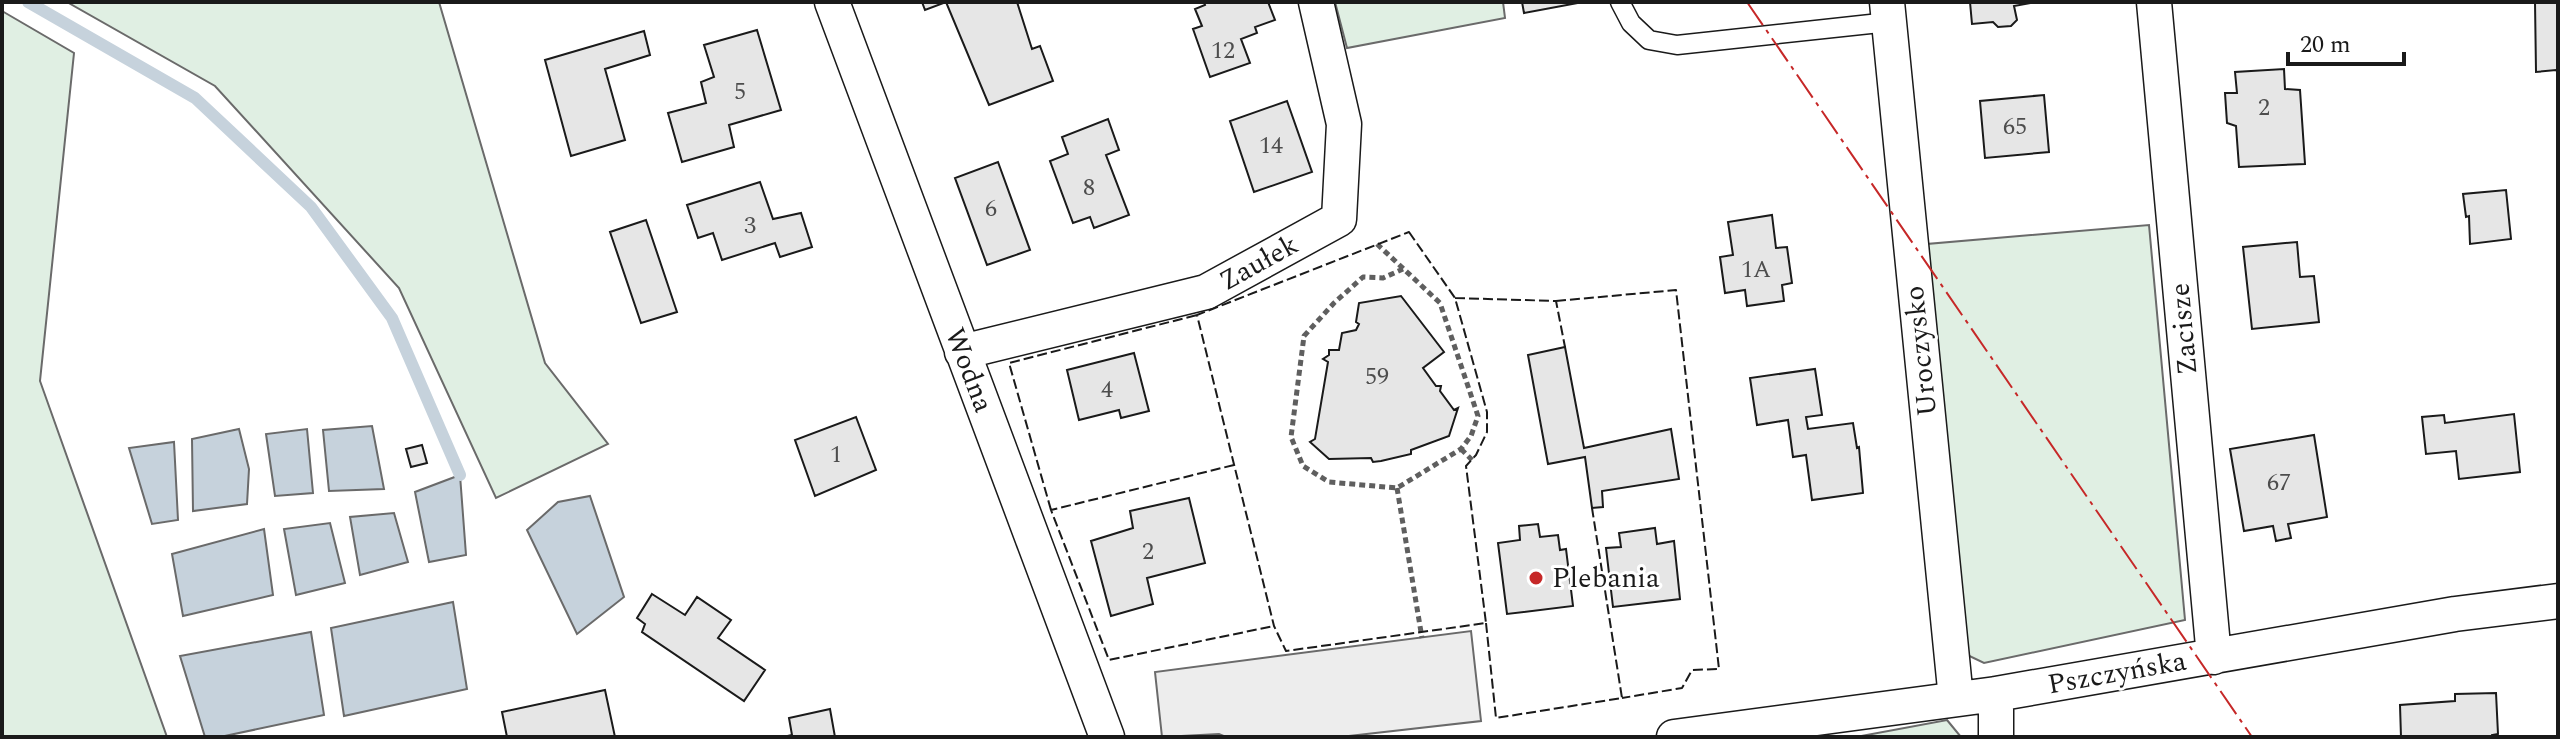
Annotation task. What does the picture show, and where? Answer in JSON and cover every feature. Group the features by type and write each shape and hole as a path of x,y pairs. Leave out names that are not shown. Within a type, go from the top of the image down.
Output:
{"street":[{"name":"Wodna","path":"832,2 1107,737"},
{"name":"Zaułek","path":"962,352 1206,292 1339,219 1344,124 1316,2"},
{"name":"Zacisze","path":"2154,2 2214,657"},
{"name":"Uroczysko","path":"1888,12 1956,699"},
{"name":"Pszczyńska","path":"1674,737 1996,694 2455,614 2558,601"},
{"path":"1996,694 1996,737"}],"lane":[{"path":"1620,2 1631,23 1649,40 1677,45 1888,12"}],"path":[{"path":"1377,244 1440,303 1478,416 1471,436 1461,449 1397,488 1329,482 1303,466 1291,437 1304,336 1363,277 1383,278 1403,269"},
{"path":"1461,449 1472,460"},
{"path":"1397,488 1422,638"}],"green space":[{"path":"67,2 439,2 545,363 608,444 496,498 399,288 215,86"},
{"path":"1335,2 1503,2 1505,18 1347,48"},
{"path":"2,11 74,53 40,381 167,737 2,737"},
{"path":"2149,225 2185,620 1984,663 1959,651 1927,244"},
{"path":"1947,720 1961,737 1856,737"}],"shaded area":[{"path":"372,426 384,489 329,491 323,430"},
{"path":"239,429 249,469 247,504 193,511 192,439"},
{"path":"307,429 313,493 275,496 266,434"},
{"path":"174,442 178,520 152,524 129,448"},
{"path":"460,475 466,555 429,562 415,492"},
{"path":"590,496 624,597 577,634 527,530 558,502"},
{"path":"394,513 408,562 360,575 350,517"},
{"path":"330,523 345,583 296,595 284,529"},
{"path":"264,529 273,595 183,616 172,554"},
{"path":"453,602 467,689 344,716 331,628"},
{"path":"1471,631 1481,721 1340,737 1226,737 1219,734 1162,737 1155,672"},
{"path":"311,632 324,715 220,737 205,737 180,656"}],"building":[{"path":"922,2 946,2 925,10"},
{"path":"946,2 1017,2 1032,49 1040,46 1053,81 989,105"},
{"path":"1204,2 1268,2 1275,20 1255,27 1257,33 1241,39 1250,63 1210,77 1193,29 1202,26 1195,9 1205,5"},
{"path":"1522,2 1583,2 1524,13"},
{"path":"1970,2 2031,3 2014,6 2017,20 2011,26 1998,27 1993,22 1972,24"},
{"path":"2535,2 2558,2 2558,73 2556,70 2536,72"},
{"path":"757,30 781,110 729,125 734,147 682,162 668,113 706,103 701,82 714,77 704,45"},
{"path":"644,31 650,55 605,69 625,140 571,156 545,60"},
{"path":"2284,69 2285,89 2300,90 2305,164 2239,167 2236,126 2227,123 2225,93 2237,93 2235,72"},
{"path":"2044,95 2049,152 1985,158 1980,101"},
{"path":"1287,101 1312,172 1254,192 1230,121"},
{"path":"1108,119 1119,150 1106,155 1129,215 1094,228 1090,217 1073,223 1050,161 1068,154 1062,137"},
{"path":"998,162 1030,250 987,265 955,178"},
{"path":"760,182 773,219 801,213 812,247 780,257 775,243 722,260 713,233 698,238 687,205"},
{"path":"2506,190 2511,239 2470,244 2469,216 2466,217 2463,194"},
{"path":"1772,215 1776,248 1787,247 1792,283 1782,285 1784,301 1747,306 1745,290 1725,293 1720,257 1733,255 1728,222"},
{"path":"646,220 677,312 641,323 610,232"},
{"path":"2297,242 2300,277 2314,276 2319,322 2252,329 2243,247"},
{"path":"1401,296 1444,352 1423,368 1436,386 1441,386 1440,391 1454,410 1458,408 1449,436 1411,450 1411,454 1381,461 1373,462 1371,458 1329,459 1310,442 1315,439 1328,362 1323,359 1329,355 1329,350 1339,350 1342,333 1356,330 1359,303"},
{"path":"1565,347 1584,448 1671,429 1679,479 1602,491 1603,507 1592,508 1585,457 1548,464 1528,355"},
{"path":"1134,353 1149,411 1121,418 1119,410 1079,420 1067,370"},
{"path":"1815,369 1822,415 1806,417 1808,429 1853,423 1859,447 1863,493 1812,500 1806,455 1793,457 1788,420 1757,425 1750,378"},
{"path":"2514,414 2520,472 2459,479 2456,451 2426,454 2422,417 2444,415 2445,423"},
{"path":"856,417 876,470 815,496 795,440"},
{"path":"2314,435 2327,517 2288,524 2291,538 2276,541 2273,526 2244,531 2230,449"},
{"path":"422,445 427,463 411,467 406,449"},
{"path":"1189,498 1205,563 1147,578 1153,604 1111,616 1091,541 1133,528 1130,511"},
{"name":"Plebania","path":"1538,524 1540,537 1558,535 1560,550 1566,549 1573,606 1507,614 1498,543 1520,540 1519,526"},
{"path":"1655,528 1657,544 1674,541 1680,599 1613,607 1606,548 1621,547 1619,533"},
{"path":"652,594 685,615 697,597 731,620 718,638 765,670 744,701 642,632 645,624 637,618"},
{"path":"605,690 615,737 507,737 502,712"},
{"path":"2496,693 2498,734 2492,737 2401,737 2400,705 2455,701 2455,694"},
{"path":"830,709 835,737 783,737 792,735 789,718"}],"waterway":[{"path":"28,2 195,98 311,207 392,318 460,475"}],"fence":[{"path":"1409,232 1455,298 1487,412 1487,432 1476,455 1466,466 1486,623 1286,651 1274,626 1197,315 1409,232"},
{"path":"1556,301 1676,290 1719,669 1692,670 1682,688 1622,698"},
{"path":"1455,298 1556,301 1565,347"},
{"path":"1051,510 1009,363 1197,315"},
{"path":"1234,465 1051,510 1109,660 1274,626"},
{"path":"1486,623 1496,718 1622,698 1592,508"}],"power":[{"path":"1747,2 2252,737"}],"place":[{"name":"Plebania","path":"1536,578"}]}
